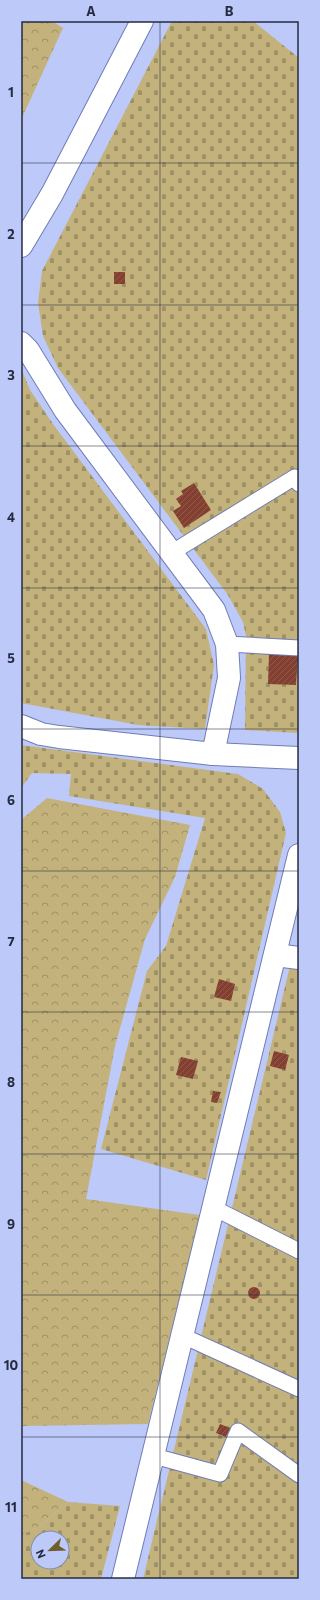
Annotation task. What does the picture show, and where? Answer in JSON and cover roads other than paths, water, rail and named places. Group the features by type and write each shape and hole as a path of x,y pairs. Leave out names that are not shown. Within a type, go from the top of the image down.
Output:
{"street":[{"path":"21,246 52,194 142,21"},
{"path":"21,342 28,350 65,410 214,610 228,644 229,678 213,754"},
{"path":"21,726 41,734 59,737 213,754 299,758"},
{"path":"123,1579 299,855"},
{"path":"275,955 299,958"}],"lane":[{"path":"171,553 295,478 299,484"},
{"path":"228,644 299,648"},
{"path":"214,1208 299,1251"},
{"path":"183,1336 299,1389"},
{"path":"154,1456 220,1474 238,1431 299,1475"}]}
